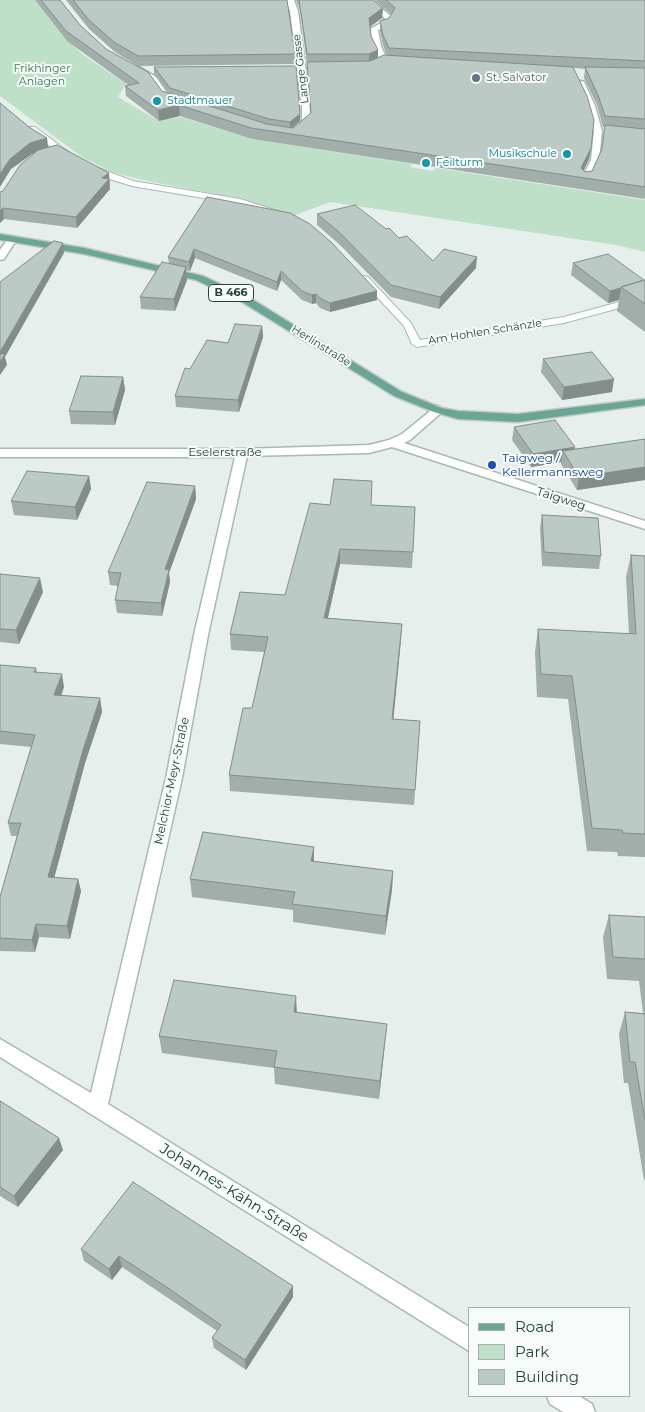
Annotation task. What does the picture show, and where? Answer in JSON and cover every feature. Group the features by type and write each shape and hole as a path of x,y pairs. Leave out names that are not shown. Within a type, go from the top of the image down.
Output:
{"main road":[{"name":"Herlinstraße","path":"0,236 84,251 199,278 246,300 398,394 438,410 473,417 518,418 553,416 645,402"}],"street":[{"name":"Lange Gasse","path":"289,133 306,123 306,68 290,0"},
{"path":"361,68 370,68 387,62 377,46 374,29 384,25 389,18 372,4 371,0"},
{"path":"128,65 153,78 166,98 187,104"},
{"path":"292,68 306,68"},
{"path":"137,70 154,69"},
{"path":"580,74 602,131 595,160 586,180"},
{"path":"0,257 12,239"},
{"name":"Eselerstraße","path":"0,453 242,453 369,448 393,443 413,433 438,410"},
{"name":"Taigweg","path":"393,443 645,525"},
{"name":"Melchior-Meyr-Straße","path":"97,1107 174,778 201,635 242,453"},
{"name":"Johannes-Kähn-Straße","path":"0,1047 468,1339"},
{"path":"560,1397 584,1412"}],"lane":[{"path":"26,125 55,151 103,174 132,184 240,202 292,217"},
{"name":"Am Hohlen Schänzle","path":"358,271 408,325 416,344 564,320 645,298"}],"green space":[{"name":"Frikhinger Anlagen","path":"0,0 35,0 62,35 82,54 126,84 118,97 159,121 181,117 252,139 412,164 410,167 432,171 436,168 645,200 645,252 616,245 330,202 293,216 242,199 142,180 112,172 82,157 0,96"}],"building":[{"path":"41,0 60,0 80,25 106,49 148,72 162,91 267,124 293,128 311,113 307,62 370,61 384,55 573,67 587,96 594,120 591,148 581,168 585,172 592,171 602,149 605,125 645,129 645,187 251,128 179,105 158,110 125,86 139,83 66,31"},
{"path":"73,0 287,0 295,54 138,56 114,42 88,19"},
{"path":"299,0 373,0 383,8 369,18 371,36 378,50 369,54 307,54"},
{"path":"386,0 645,0 645,61 389,48 383,35 380,21 389,18 395,8"},
{"path":"296,66 300,114 290,122 269,119 170,88 154,67"},
{"path":"585,67 645,68 645,119 605,116"},
{"path":"0,103 29,127 47,138 30,143 10,159 0,174"},
{"path":"57,145 109,173 102,178 109,179 76,217 3,208 0,211 0,192 3,191 20,165 38,150"},
{"path":"207,197 290,213 310,224 331,242 377,291 330,303 316,294 312,295 302,291 281,271 277,282 194,249 189,262 168,257"},
{"path":"355,205 386,229 389,228 399,238 407,236 433,261 444,249 477,257 440,297 391,285 339,232 317,214"},
{"path":"54,241 63,243 0,352 0,282"},
{"path":"608,254 644,280 610,291 573,263"},
{"path":"162,262 186,267 174,299 140,297"},
{"path":"645,280 645,304 621,287"},
{"path":"235,324 262,326 238,400 175,396 185,368 190,369 207,340 228,343"},
{"path":"592,352 614,379 564,387 543,359"},
{"path":"0,354 5,354 0,362"},
{"path":"81,376 123,377 113,412 69,411"},
{"path":"555,420 575,447 533,454 514,427"},
{"path":"645,439 645,467 579,477 563,451"},
{"path":"27,471 89,476 75,507 11,501"},
{"path":"334,479 372,481 371,505 415,507 413,552 340,549 324,618 402,624 392,719 420,721 415,790 229,775 243,708 252,708 268,637 230,634 240,592 285,595 310,503 330,505"},
{"path":"147,482 195,486 165,569 169,570 161,603 115,600 121,573 108,572"},
{"path":"542,515 598,518 601,556 544,552"},
{"path":"631,555 645,556 645,834 592,828 572,676 541,674 538,629 636,634"},
{"path":"0,574 40,578 16,630 0,629"},
{"path":"0,665 36,668 34,672 62,674 54,695 100,698 83,750 48,877 78,879 67,926 36,924 32,940 0,938 0,897 21,823 8,823 35,735 0,731"},
{"path":"203,832 314,847 311,861 393,871 386,916 292,904 295,892 190,879"},
{"path":"609,915 645,917 645,959 613,957"},
{"path":"174,980 296,996 294,1012 387,1024 380,1081 274,1067 277,1051 159,1036"},
{"path":"625,1012 645,1014 645,1120 635,1062 630,1062"},
{"path":"0,1101 59,1138 14,1196 0,1187"},
{"path":"133,1182 293,1286 245,1360 212,1338 221,1325 168,1288 119,1256 109,1269 81,1249"}],"place":[{"name":"St. Salvator","path":"476,78"},
{"name":"Stadtmauer","path":"157,101"},
{"name":"Musikschule","path":"567,154"},
{"name":"Feilturm","path":"426,163"},
{"name":"Taigweg / Kellermannsweg","path":"492,465"}]}
